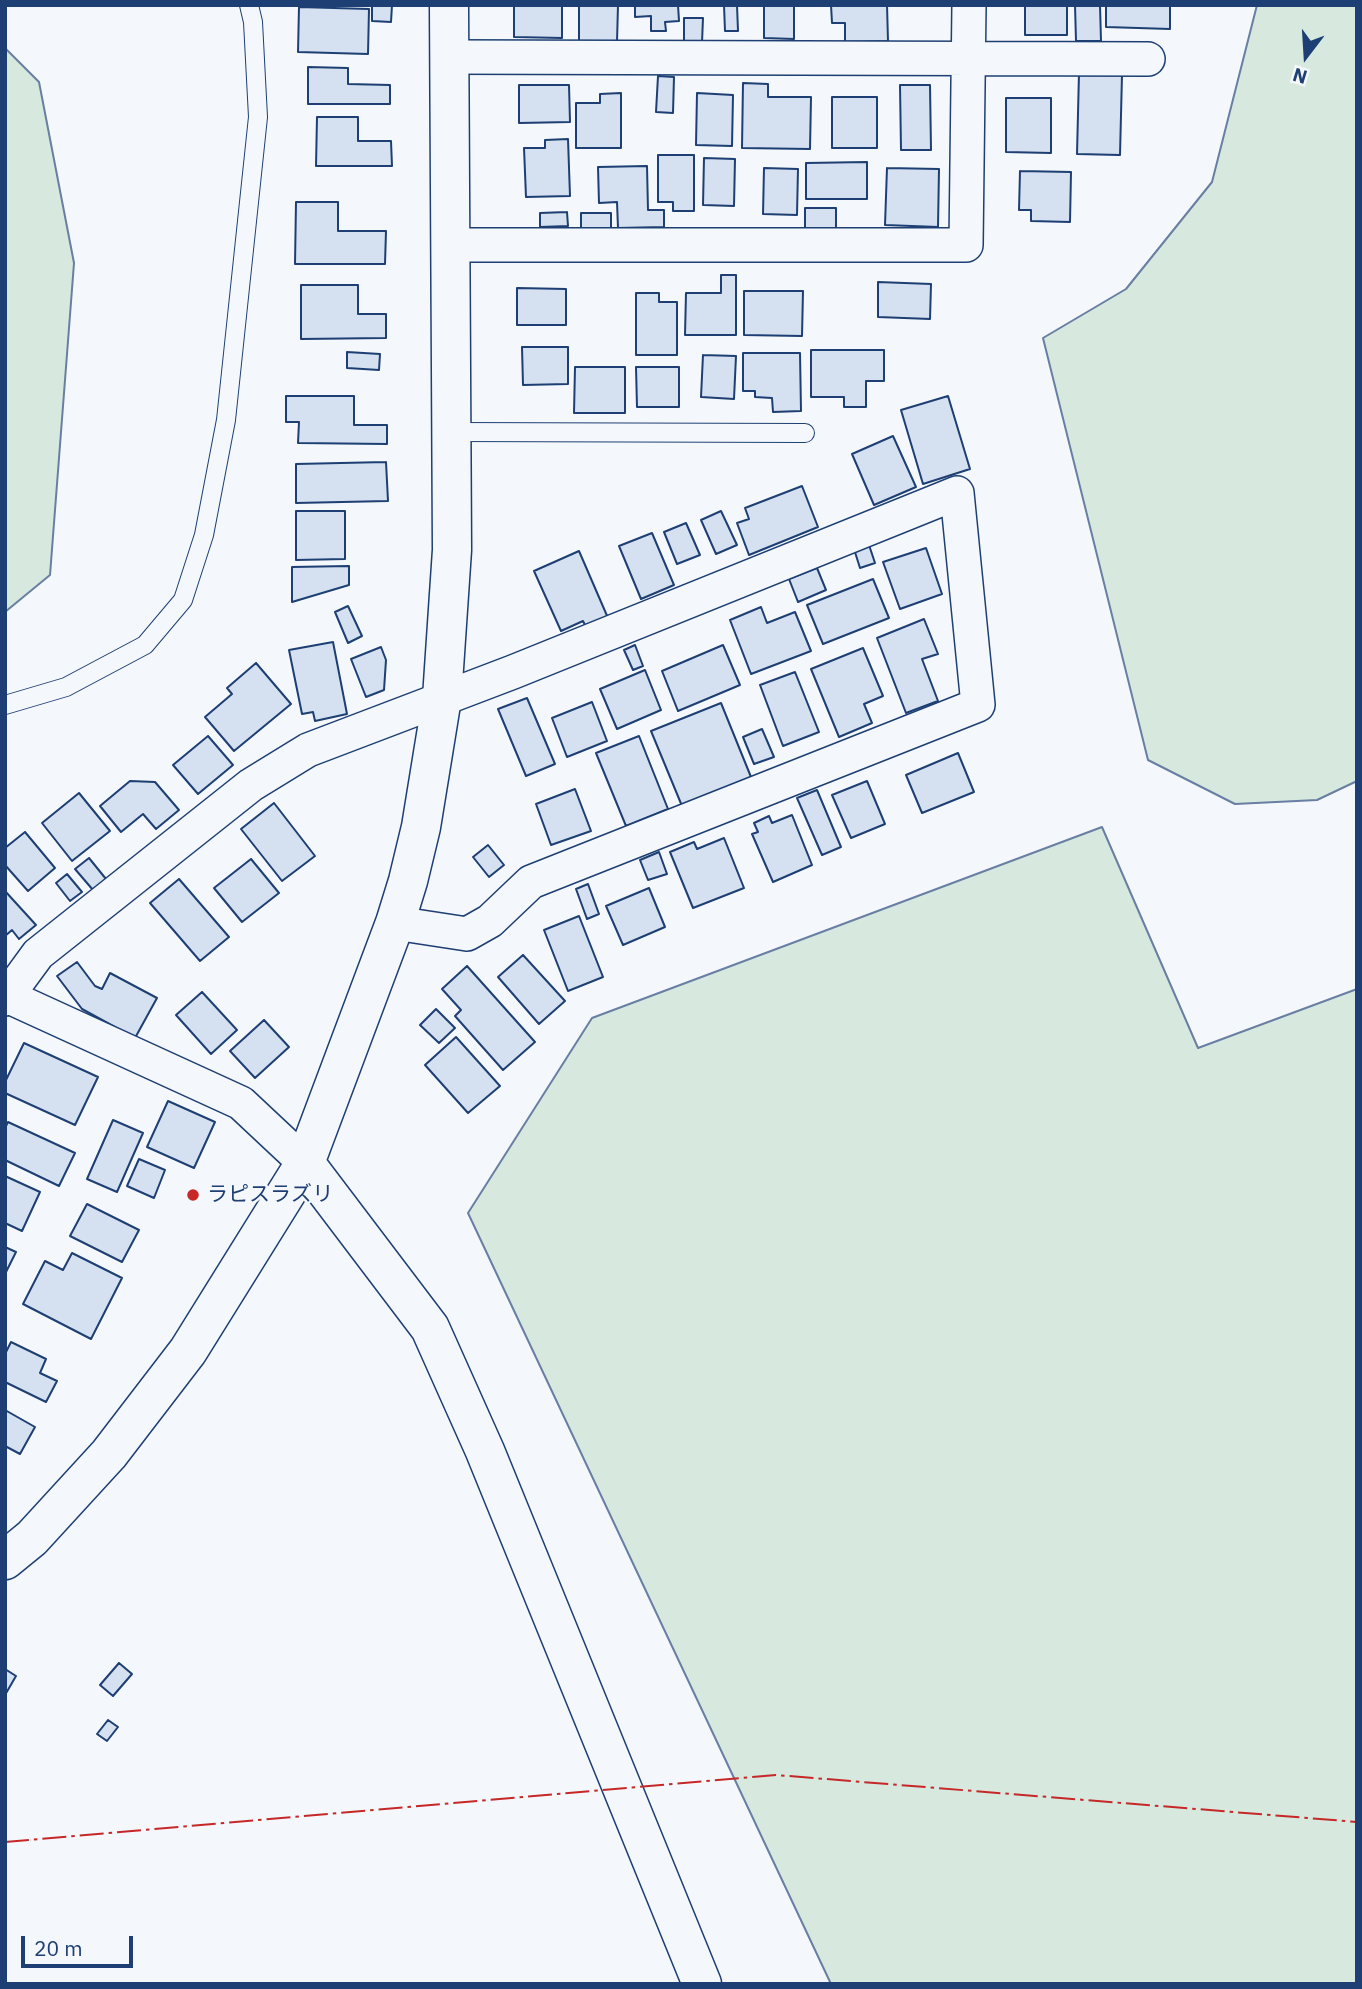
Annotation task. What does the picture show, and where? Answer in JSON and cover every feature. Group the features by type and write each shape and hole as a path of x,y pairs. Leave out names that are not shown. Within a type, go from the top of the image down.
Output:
{"street":[{"path":"5,1560 32,1538 109,1454 188,1351 305,1163 395,923 421,827 442,698 452,550 449,5"},
{"path":"450,245 966,245 969,5"},
{"path":"449,57 1148,59"},
{"path":"395,923 467,934 490,921 531,882 978,705 957,493 308,750 251,785 38,954 6,997 241,1103 305,1163 430,1328 485,1451 702,1984"}],"lane":[{"path":"5,705 66,687 145,645 183,600 204,535 226,420 258,117 253,22 249,5"},
{"path":"451,432 805,433"}],"shaded area":[{"path":"1257,5 1357,5 1357,781 1317,800 1235,804 1148,760 1043,338 1126,289 1212,182"},
{"path":"5,48 39,82 74,263 50,575 5,612"},
{"path":"1102,827 1198,1048 1357,989 1357,1984 831,1984 468,1213 592,1018"}],"building":[{"path":"372,5 392,5 391,22 372,21"},
{"path":"514,5 562,5 562,38 514,37"},
{"path":"579,5 618,5 617,42 579,42"},
{"path":"635,5 678,5 679,21 665,22 666,31 651,31 651,16 635,17"},
{"path":"724,5 737,5 738,31 725,31"},
{"path":"764,5 794,5 794,39 764,38"},
{"path":"831,5 887,5 888,41 845,42 845,23 832,23"},
{"path":"1025,5 1067,5 1067,35 1025,35"},
{"path":"1075,5 1100,5 1101,41 1076,41"},
{"path":"1106,5 1170,5 1170,29 1106,27"},
{"path":"299,7 369,9 368,54 298,52"},
{"path":"684,18 703,18 702,43 684,43"},
{"path":"308,67 348,68 348,84 390,85 390,104 308,104"},
{"path":"1079,73 1122,75 1120,155 1077,154"},
{"path":"658,76 674,77 673,113 656,112"},
{"path":"743,83 768,84 768,97 811,97 810,149 742,148"},
{"path":"519,85 569,85 570,122 519,123"},
{"path":"900,85 930,85 931,150 901,150"},
{"path":"621,93 621,148 576,148 576,103 600,103 600,94"},
{"path":"697,93 733,95 732,146 696,145"},
{"path":"832,97 877,97 877,148 832,148"},
{"path":"1006,98 1051,98 1051,153 1006,152"},
{"path":"317,117 358,117 358,141 391,141 392,166 316,166"},
{"path":"568,139 570,196 526,197 524,148 545,148 545,140"},
{"path":"658,155 694,155 694,211 673,211 673,202 658,202"},
{"path":"704,158 735,159 734,206 703,205"},
{"path":"867,162 867,199 806,199 806,163"},
{"path":"647,166 648,210 664,210 664,227 618,228 617,202 599,203 598,167"},
{"path":"764,168 798,169 797,215 763,214"},
{"path":"887,168 939,169 938,227 885,225"},
{"path":"1020,171 1071,172 1070,222 1031,221 1031,210 1019,210"},
{"path":"296,202 338,202 338,231 386,231 385,264 295,264"},
{"path":"805,208 836,208 836,230 805,230"},
{"path":"567,212 568,226 540,227 540,213"},
{"path":"581,213 611,213 611,236 581,236"},
{"path":"721,275 736,275 736,335 685,335 686,293 721,293"},
{"path":"878,282 931,284 930,319 878,317"},
{"path":"301,285 358,285 358,314 386,314 386,338 301,339"},
{"path":"517,288 566,289 566,325 517,325"},
{"path":"744,291 803,291 802,336 744,335"},
{"path":"636,293 659,293 659,302 677,302 677,355 636,355"},
{"path":"522,347 568,347 568,384 523,385"},
{"path":"811,350 884,350 884,381 866,381 866,407 844,407 844,397 811,397"},
{"path":"347,352 380,354 379,370 347,368"},
{"path":"743,353 800,353 801,411 773,412 772,398 755,397 755,391 743,391"},
{"path":"703,355 736,356 734,399 701,397"},
{"path":"575,367 625,367 625,413 574,413"},
{"path":"636,367 679,367 679,407 637,407"},
{"path":"286,396 354,396 354,425 387,425 387,444 298,443 299,422 286,422"},
{"path":"948,396 970,469 923,484 901,410"},
{"path":"893,436 916,487 874,505 852,454"},
{"path":"386,462 388,501 296,503 296,464"},
{"path":"802,486 818,527 749,555 737,523 749,519 745,508"},
{"path":"296,511 345,511 345,559 296,560"},
{"path":"721,511 737,545 716,554 701,520"},
{"path":"686,523 700,555 677,564 664,532"},
{"path":"652,533 674,585 641,599 619,546"},
{"path":"869,545 875,563 860,568 854,549"},
{"path":"926,548 942,594 900,609 883,562"},
{"path":"579,551 608,618 586,627 583,621 561,631 534,571"},
{"path":"349,566 349,585 292,602 292,567"},
{"path":"817,568 826,590 798,602 789,579"},
{"path":"873,579 889,618 823,644 807,605"},
{"path":"348,606 362,636 348,643 335,612"},
{"path":"761,607 767,623 795,612 811,651 751,674 730,620"},
{"path":"924,619 938,654 922,659 938,701 906,713 877,638"},
{"path":"333,642 347,714 315,721 313,712 302,714 289,650"},
{"path":"635,645 643,666 633,670 624,650"},
{"path":"723,645 740,685 678,711 662,671"},
{"path":"381,647 386,660 384,690 366,697 351,659"},
{"path":"863,648 883,696 864,704 872,723 839,737 811,669"},
{"path":"256,663 291,704 234,751 205,717 232,694 227,688"},
{"path":"645,670 661,710 617,729 600,689"},
{"path":"795,672 819,732 783,746 760,685"},
{"path":"527,698 555,764 526,776 498,709"},
{"path":"592,702 607,741 567,757 552,718"},
{"path":"721,703 751,777 682,806 651,731"},
{"path":"762,729 774,757 754,764 743,737"},
{"path":"208,736 233,765 198,794 173,765"},
{"path":"639,736 668,809 626,826 596,753"},
{"path":"958,753 974,792 922,813 906,775"},
{"path":"130,781 155,782 179,810 156,829 143,814 121,832 100,806"},
{"path":"867,781 885,824 851,838 832,795"},
{"path":"575,789 591,831 551,845 536,804"},
{"path":"817,790 841,847 822,855 797,798"},
{"path":"79,793 110,831 72,861 42,823"},
{"path":"274,803 315,856 282,881 241,829"},
{"path":"792,815 812,865 773,882 752,834 758,832 754,823 769,816 772,823"},
{"path":"25,832 55,868 28,891 5,865 5,848"},
{"path":"724,838 744,888 693,908 670,852 694,842 697,849"},
{"path":"488,845 504,865 489,877 473,857"},
{"path":"659,852 667,874 648,880 640,860"},
{"path":"89,858 106,879 93,890 75,869"},
{"path":"251,859 279,893 242,922 214,888"},
{"path":"67,874 82,892 70,901 56,883"},
{"path":"179,879 229,937 200,961 150,903"},
{"path":"588,884 599,914 587,919 576,889"},
{"path":"649,888 665,927 623,945 606,906"},
{"path":"5,891 36,925 19,939 12,930 5,936"},
{"path":"579,916 603,977 568,991 544,930"},
{"path":"523,955 565,1001 539,1024 498,977"},
{"path":"77,962 95,986 102,989 110,973 157,998 135,1038 82,1009 57,976"},
{"path":"467,966 535,1042 503,1070 455,1016 461,1010 442,989"},
{"path":"202,992 237,1030 211,1054 176,1015"},
{"path":"436,1009 455,1028 439,1043 420,1025"},
{"path":"264,1020 289,1047 255,1078 230,1051"},
{"path":"456,1037 500,1086 468,1113 425,1065"},
{"path":"24,1043 98,1077 75,1125 5,1093 5,1082"},
{"path":"168,1101 215,1122 194,1168 147,1147"},
{"path":"113,1120 143,1133 117,1192 87,1179"},
{"path":"8,1122 75,1153 59,1186 5,1160 5,1128"},
{"path":"139,1159 165,1170 154,1198 127,1186"},
{"path":"5,1176 40,1192 22,1231 5,1223"},
{"path":"87,1204 139,1230 122,1262 70,1236"},
{"path":"5,1247 16,1252 5,1274"},
{"path":"72,1253 122,1278 91,1339 23,1304 45,1261 63,1270"},
{"path":"11,1342 46,1359 40,1373 57,1381 46,1402 5,1382 5,1354"},
{"path":"5,1410 35,1427 20,1454 5,1446"},
{"path":"119,1663 132,1674 113,1696 100,1685"},
{"path":"5,1669 16,1676 5,1695"},
{"path":"108,1720 118,1727 107,1741 97,1734"}],"power":[{"path":"5,1842 776,1775 1357,1822"}],"place":[{"name":"ラピスラズリ","path":"193,1195"}]}
